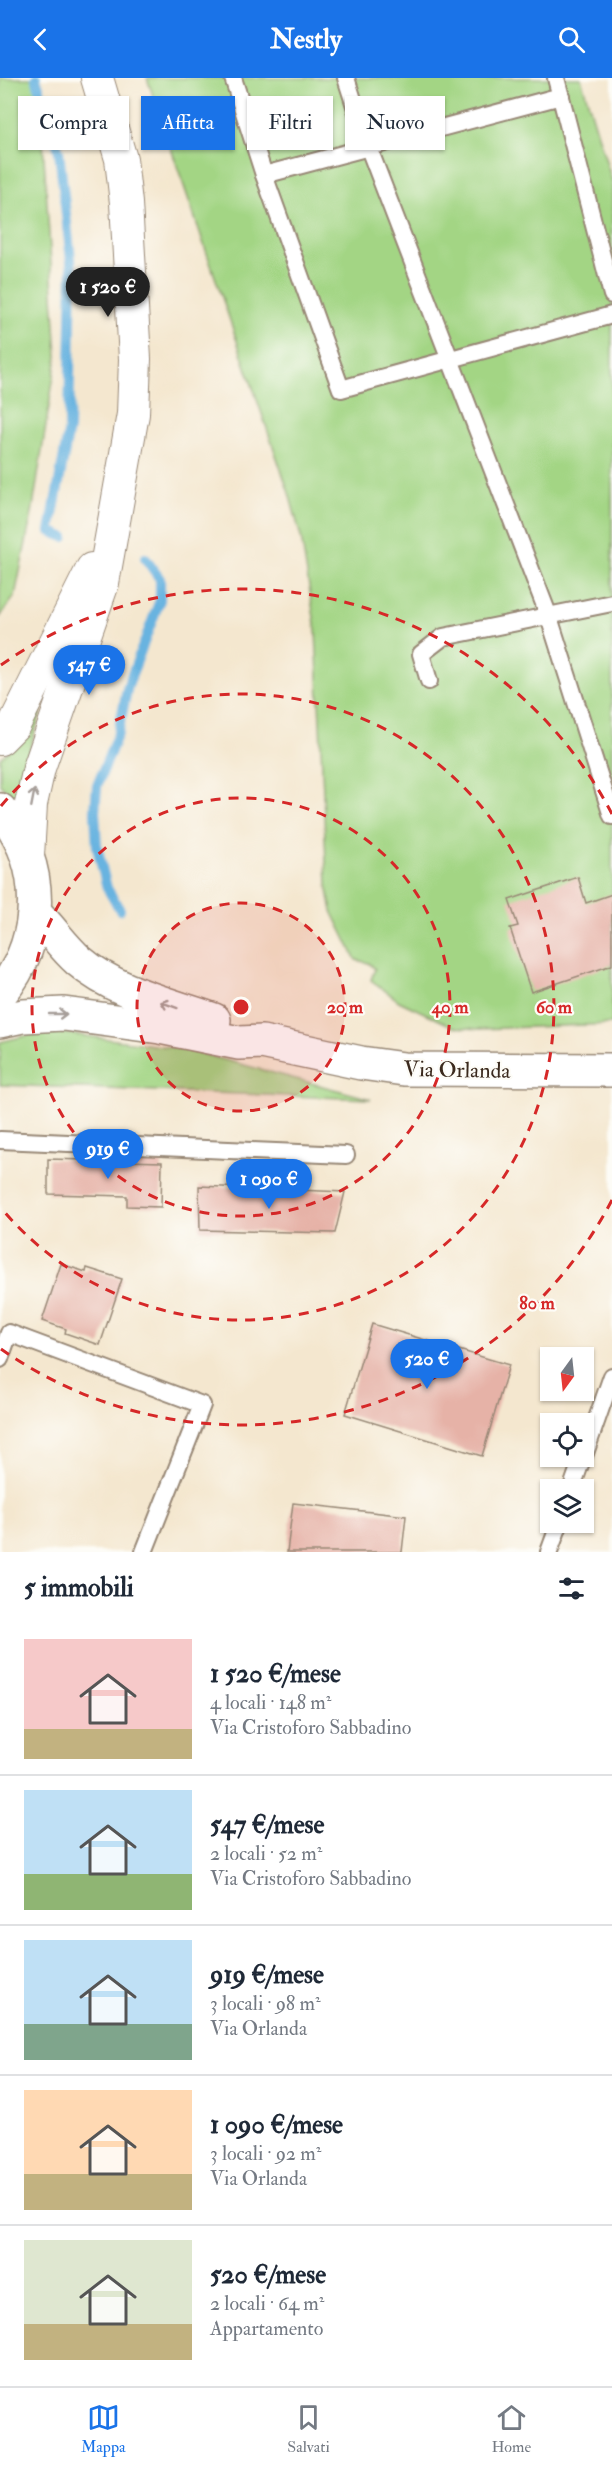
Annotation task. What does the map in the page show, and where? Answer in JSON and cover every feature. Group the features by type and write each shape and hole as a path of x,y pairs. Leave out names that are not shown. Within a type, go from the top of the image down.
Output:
{"main road":[{"path":"0,810 17,832 28,856 34,881 35,914 33,933 24,958 0,994"},
{"name":"Via Orlanda","path":"35,914 81,962 106,978 168,1005 266,1037 303,1052"},
{"name":"Via Orlanda","path":"0,1021 23,1016 64,1014 239,1042 262,1042 303,1052 404,1069 612,1071"}],"street":[{"path":"28,856 31,804 39,768 52,724 97,602 128,453 135,359 121,159 97,78"},
{"path":"0,739 14,725 111,534"}],"lane":[{"path":"233,78 264,176 341,389 612,315"},
{"path":"346,78 352,96"},
{"path":"556,78 612,295"},
{"path":"445,126 561,96"},
{"path":"264,176 354,150"},
{"path":"370,150 548,614 612,816"},
{"path":"429,681 421,654 443,637 548,614 612,603"},
{"path":"0,1140 346,1155"},
{"path":"0,1359 9,1333 202,1405 144,1552"},
{"path":"594,1426 612,1376"},
{"path":"549,1552 556,1533"}],"green space":[{"path":"0,78 35,78 38,96 18,96 18,150 44,150 57,356 32,513 15,596 0,617"},
{"path":"147,78 581,78 612,181 612,1024 479,1029 454,1027 399,1001 371,980 375,969 369,963 356,960 332,911 327,885 316,630 301,537 289,493 172,150 235,150 235,96 153,96"},
{"path":"42,708 15,799 0,785 0,758 12,748"},
{"path":"55,1032 184,1049 371,1099 0,1085 0,1042 37,1033"}],"building":[{"path":"578,877 586,903 612,894 612,965 531,992 510,928 518,926 509,900"},
{"path":"48,1159 162,1162 161,1207 127,1206 127,1196 48,1194"},
{"path":"199,1186 345,1192 335,1233 200,1230"},
{"path":"61,1264 86,1272 87,1268 122,1279 100,1345 65,1333 66,1329 42,1321"},
{"path":"372,1324 509,1365 482,1456 345,1414"},
{"path":"293,1503 406,1516 402,1552 287,1552"}],"waterway":[{"path":"36,78 59,151 72,269 69,428 50,531 64,537"},
{"path":"120,910 107,888 97,847 95,812 97,786 118,733 128,685 160,600 160,579 145,558"}]}
